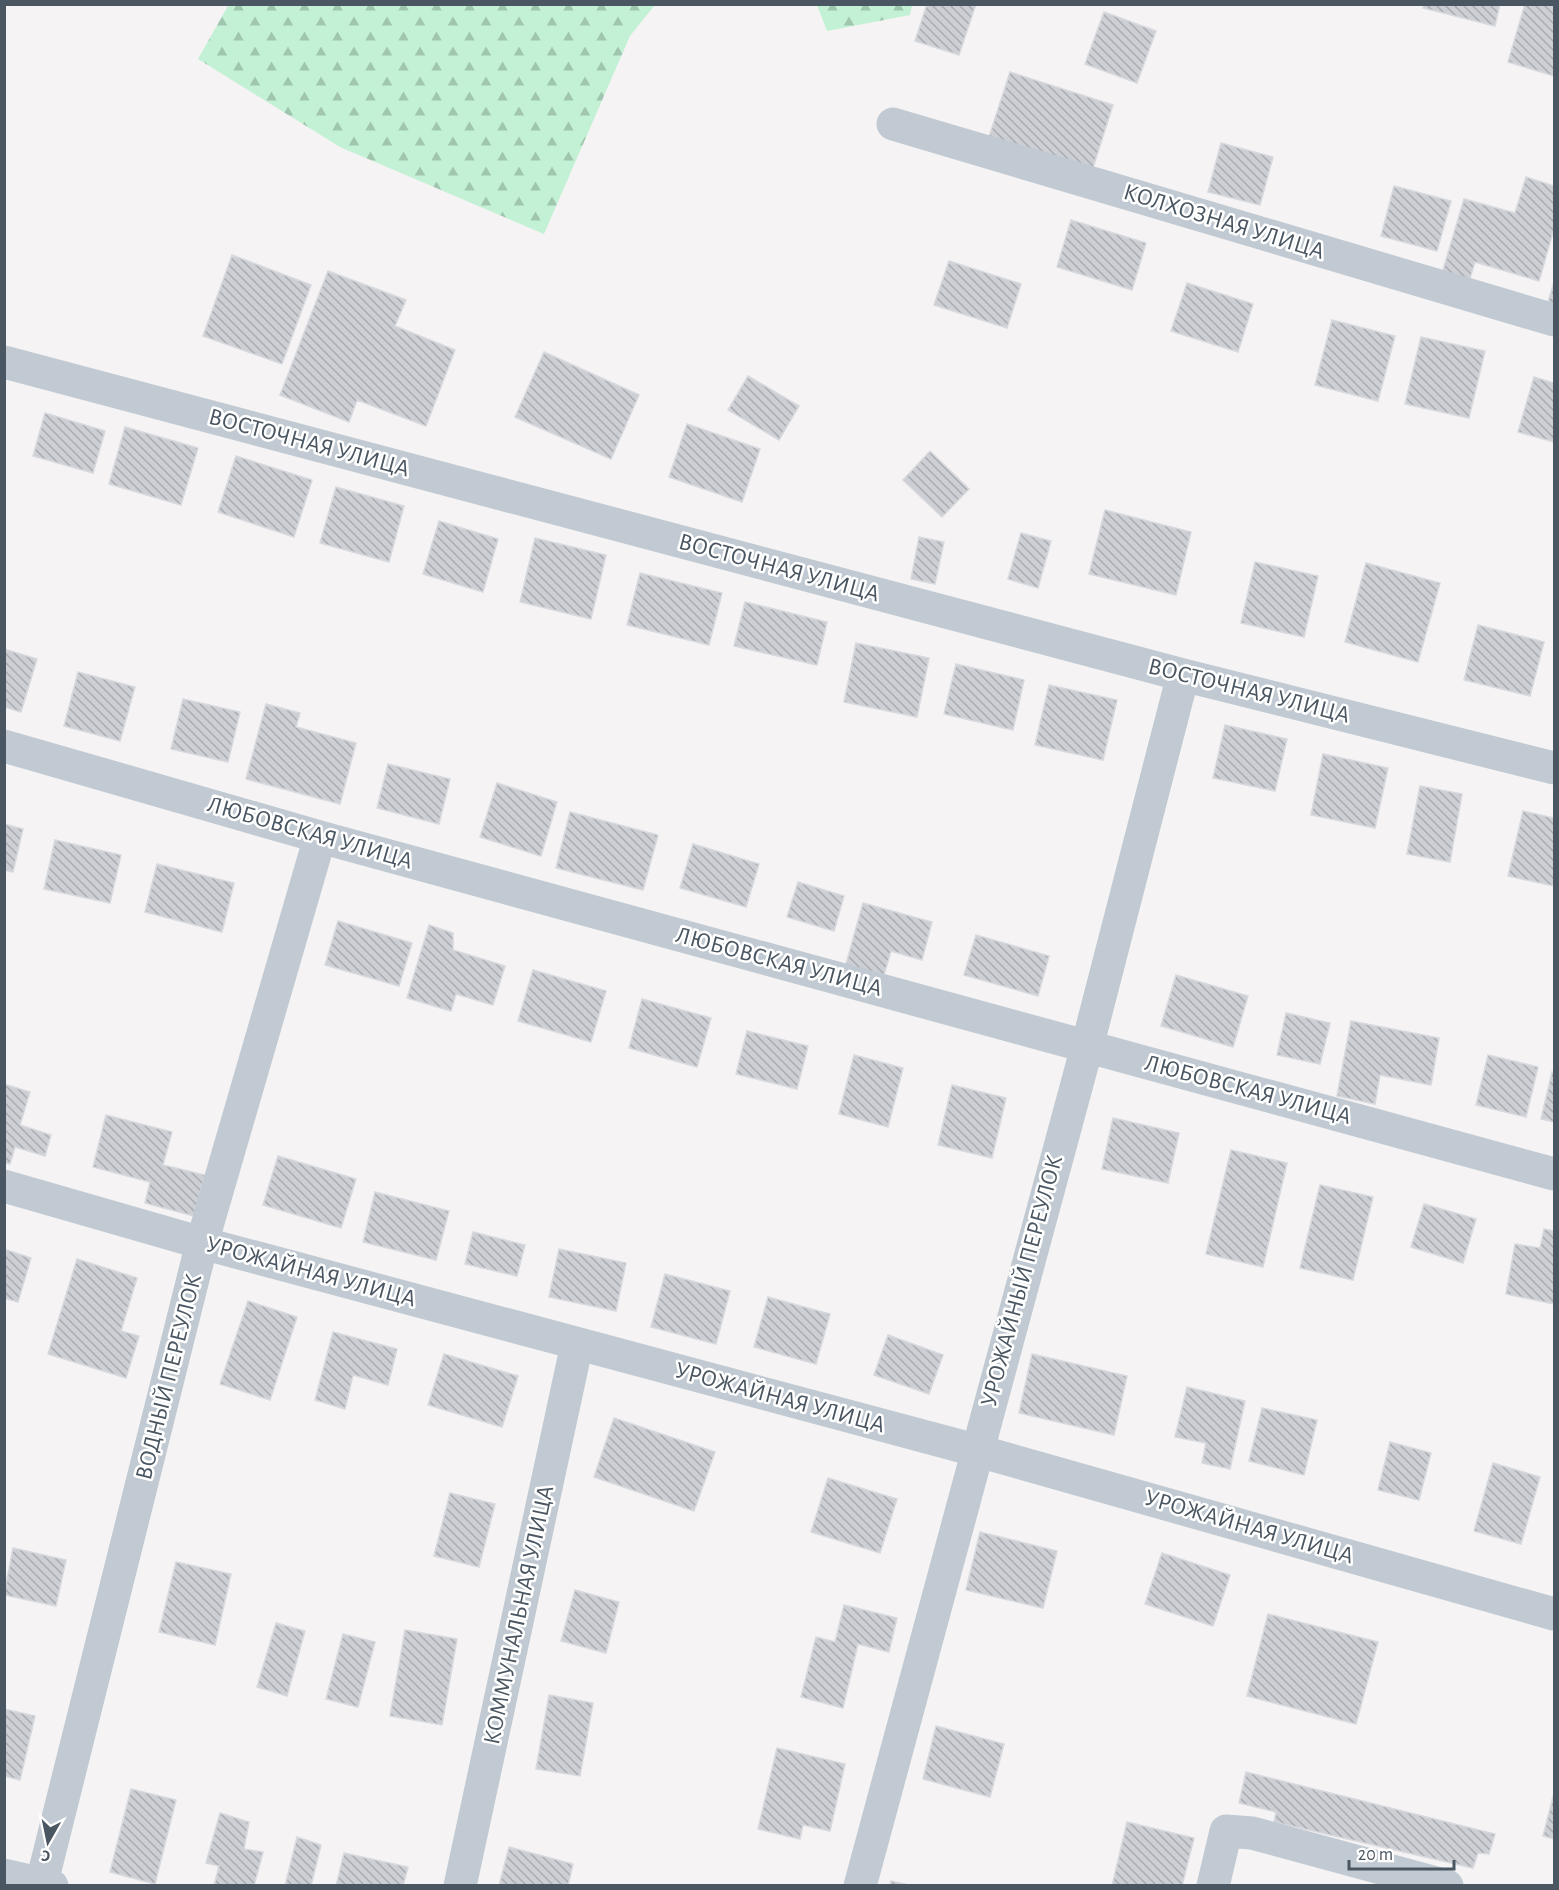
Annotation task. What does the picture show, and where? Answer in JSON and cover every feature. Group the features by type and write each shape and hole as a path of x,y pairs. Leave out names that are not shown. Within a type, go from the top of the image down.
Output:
{"street":[{"name":"КОЛХОЗНАЯ УЛИЦА","path":"893,124 1554,320"},
{"name":"ВОСТОЧНАЯ УЛИЦА","path":"4,362 1183,675 1554,768"},
{"name":"УРОЖАЙНЫЙ ПЕРЕУЛОК","path":"860,1886 975,1450 1087,1047 1183,675"},
{"name":"ЛЮБОВСКАЯ УЛИЦА","path":"4,746 320,837 1554,1174"},
{"name":"ВОДНЫЙ ПЕРЕУЛОК","path":"45,1885 202,1243 320,837"},
{"name":"УРОЖАЙНАЯ УЛИЦА","path":"4,1186 202,1243 975,1450 1554,1614"},
{"name":"КОММУНАЛЬНАЯ УЛИЦА","path":"460,1886 577,1344"},
{"path":"1213,1886 1226,1831 1252,1833 1399,1880 1447,1886"},
{"path":"4,1875 45,1885"}],"green space":[{"path":"229,4 655,5 630,36 544,234 340,147 198,59"},
{"path":"817,4 912,5 910,15 827,31"}],"building":[{"path":"927,4 976,4 959,55 915,41"},
{"path":"1424,4 1500,4 1495,26 1423,8"},
{"path":"1525,4 1554,4 1554,76 1508,62"},
{"path":"1104,12 1156,31 1137,83 1085,64"},
{"path":"1010,72 1113,105 1091,174 988,140"},
{"path":"1221,143 1273,157 1260,205 1208,192"},
{"path":"1526,177 1554,186 1554,229 1539,281 1475,262 1467,288 1440,280 1464,199 1515,213"},
{"path":"1394,186 1451,201 1437,251 1381,236"},
{"path":"1071,220 1146,243 1132,290 1057,267"},
{"path":"232,255 311,285 282,364 203,336"},
{"path":"949,261 1021,284 1007,328 934,305"},
{"path":"328,271 406,300 395,326 455,350 426,426 357,400 349,422 280,395"},
{"path":"1554,282 1554,304 1548,302"},
{"path":"1187,283 1253,304 1238,352 1171,331"},
{"path":"1332,320 1395,336 1378,401 1315,385"},
{"path":"1421,337 1485,351 1469,418 1405,404"},
{"path":"544,352 639,395 611,459 515,417"},
{"path":"748,376 799,406 779,440 728,410"},
{"path":"1534,377 1554,383 1554,442 1518,432"},
{"path":"45,413 105,431 93,473 33,456"},
{"path":"687,424 760,449 742,502 669,477"},
{"path":"125,427 198,448 181,505 109,484"},
{"path":"930,451 969,489 942,517 903,480"},
{"path":"236,456 312,480 294,537 218,512"},
{"path":"336,487 404,506 389,562 320,543"},
{"path":"1105,510 1191,532 1176,595 1089,574"},
{"path":"439,521 498,539 483,592 423,574"},
{"path":"1021,533 1051,541 1038,588 1008,579"},
{"path":"919,537 944,542 935,584 911,579"},
{"path":"535,538 606,555 591,619 520,602"},
{"path":"1255,562 1318,576 1304,637 1241,623"},
{"path":"1366,563 1440,583 1418,662 1345,642"},
{"path":"640,573 722,593 709,645 627,625"},
{"path":"745,602 827,622 817,665 734,646"},
{"path":"1478,625 1544,642 1530,696 1464,680"},
{"path":"856,643 929,658 917,717 844,702"},
{"path":"4,649 37,659 21,712 4,707"},
{"path":"956,664 1024,680 1013,730 944,714"},
{"path":"78,672 135,687 120,741 64,726"},
{"path":"1049,685 1117,700 1103,760 1035,745"},
{"path":"183,699 240,712 228,762 171,749"},
{"path":"266,704 300,713 296,727 356,743 340,804 246,779"},
{"path":"1225,725 1287,739 1275,791 1213,778"},
{"path":"1323,754 1388,768 1375,828 1311,815"},
{"path":"388,764 450,779 439,824 377,808"},
{"path":"497,783 557,802 541,856 480,837"},
{"path":"1420,786 1462,794 1450,862 1407,854"},
{"path":"1523,811 1554,818 1554,886 1508,876"},
{"path":"570,812 658,835 643,890 556,868"},
{"path":"4,824 23,829 13,872 4,870"},
{"path":"55,840 121,855 110,903 44,889"},
{"path":"693,844 759,864 746,907 680,888"},
{"path":"157,864 234,883 222,932 145,912"},
{"path":"798,882 844,896 834,931 787,917"},
{"path":"863,903 932,922 922,960 891,951 882,982 844,971"},
{"path":"338,921 412,943 399,986 325,965"},
{"path":"429,925 453,933 453,950 505,966 493,1005 456,994 451,1011 407,998"},
{"path":"976,935 1049,956 1038,996 964,975"},
{"path":"533,970 606,991 591,1042 518,1021"},
{"path":"1176,975 1248,996 1233,1047 1161,1026"},
{"path":"642,999 711,1018 697,1067 629,1048"},
{"path":"1286,1013 1330,1023 1320,1064 1277,1055"},
{"path":"1351,1021 1439,1038 1431,1085 1380,1075 1375,1104 1337,1096"},
{"path":"747,1031 808,1046 797,1089 736,1074"},
{"path":"854,1055 903,1068 888,1127 839,1114"},
{"path":"1488,1055 1538,1067 1526,1117 1476,1105"},
{"path":"1552,1072 1554,1073 1554,1122 1541,1119"},
{"path":"4,1084 30,1092 20,1125 51,1135 45,1156 15,1147 10,1164 4,1163"},
{"path":"952,1085 1006,1098 992,1158 938,1145"},
{"path":"106,1115 172,1132 163,1165 205,1175 194,1216 145,1203 150,1182 93,1167"},
{"path":"1113,1118 1179,1133 1168,1183 1102,1169"},
{"path":"1231,1150 1287,1163 1263,1267 1206,1254"},
{"path":"278,1156 356,1179 341,1228 263,1205"},
{"path":"1320,1185 1373,1197 1353,1280 1300,1268"},
{"path":"375,1192 449,1211 436,1260 363,1242"},
{"path":"1424,1204 1476,1219 1463,1263 1411,1247"},
{"path":"1544,1229 1554,1231 1554,1304 1506,1294 1515,1244 1540,1248"},
{"path":"473,1232 525,1245 517,1276 465,1264"},
{"path":"4,1249 31,1258 18,1302 4,1298"},
{"path":"559,1249 626,1263 616,1311 549,1297"},
{"path":"77,1259 137,1278 121,1331 139,1336 126,1378 48,1354"},
{"path":"665,1274 730,1291 716,1344 651,1327"},
{"path":"768,1297 830,1314 816,1364 754,1347"},
{"path":"248,1301 297,1317 270,1400 220,1384"},
{"path":"333,1332 397,1349 388,1385 353,1375 345,1409 315,1400"},
{"path":"888,1335 943,1355 929,1394 874,1375"},
{"path":"444,1354 518,1376 502,1427 428,1405"},
{"path":"1032,1354 1127,1376 1114,1435 1019,1413"},
{"path":"1187,1387 1245,1401 1230,1469 1202,1463 1206,1443 1175,1437"},
{"path":"1262,1408 1317,1420 1304,1475 1249,1461"},
{"path":"614,1418 715,1452 694,1511 594,1477"},
{"path":"1390,1442 1431,1453 1419,1500 1378,1490"},
{"path":"1493,1463 1540,1477 1521,1544 1474,1531"},
{"path":"828,1478 897,1499 880,1553 811,1532"},
{"path":"450,1493 495,1504 479,1567 434,1556"},
{"path":"980,1532 1057,1551 1043,1608 966,1590"},
{"path":"13,1548 66,1560 56,1606 4,1595"},
{"path":"1162,1553 1230,1575 1213,1626 1145,1604"},
{"path":"176,1562 231,1574 215,1645 159,1632"},
{"path":"575,1590 619,1602 606,1653 561,1641"},
{"path":"844,1605 897,1618 889,1652 858,1644 843,1708 801,1697 816,1637 835,1642"},
{"path":"1268,1614 1378,1642 1356,1724 1247,1696"},
{"path":"276,1623 305,1631 287,1696 257,1687"},
{"path":"405,1630 457,1639 442,1725 390,1716"},
{"path":"343,1634 375,1642 358,1707 326,1699"},
{"path":"549,1695 593,1703 580,1776 536,1769"},
{"path":"4,1709 35,1716 20,1780 4,1776"},
{"path":"936,1726 1004,1744 990,1797 923,1779"},
{"path":"777,1748 845,1764 830,1831 803,1825 800,1839 758,1829"},
{"path":"1246,1772 1495,1834 1489,1854 1478,1853 1473,1868 1274,1822 1276,1812 1239,1803"},
{"path":"131,1789 176,1800 155,1884 110,1872"},
{"path":"1554,1793 1554,1839 1543,1836"},
{"path":"220,1813 249,1822 244,1849 263,1852 254,1886 214,1886 219,1866 206,1863"},
{"path":"1127,1822 1194,1838 1182,1886 1112,1886"},
{"path":"297,1837 321,1845 311,1886 285,1886"},
{"path":"509,1847 573,1864 568,1886 499,1886"},
{"path":"344,1853 408,1867 403,1886 336,1886"},
{"path":"891,1881 913,1886 890,1886"}]}
